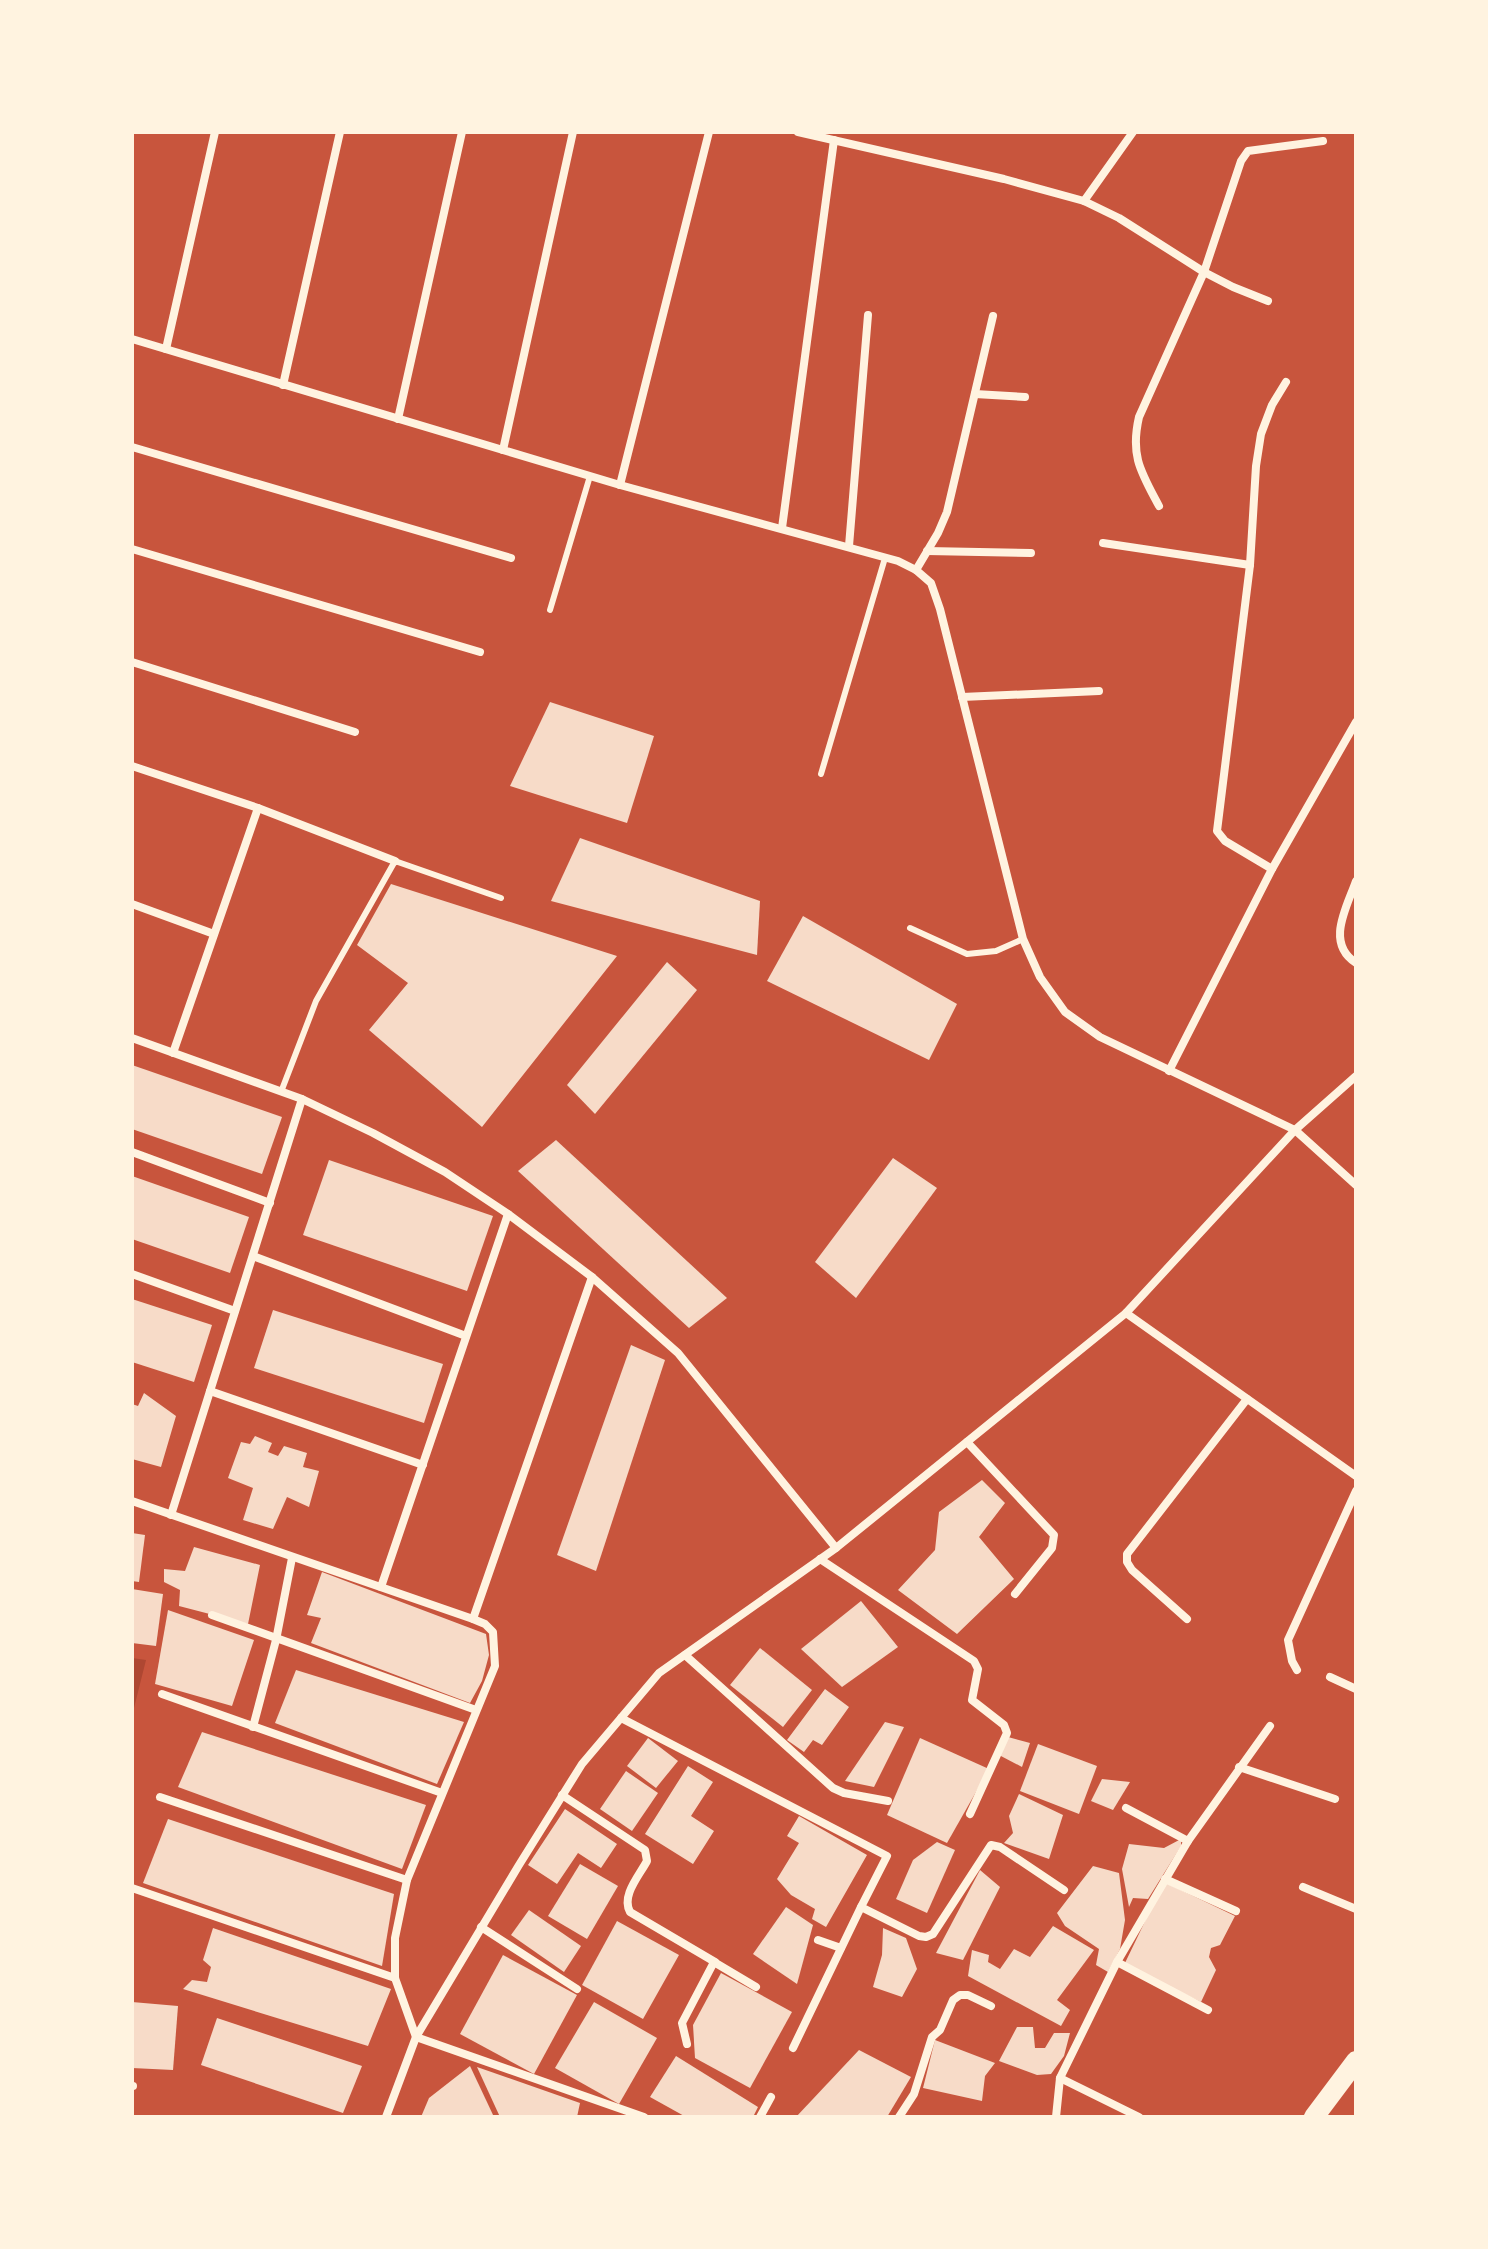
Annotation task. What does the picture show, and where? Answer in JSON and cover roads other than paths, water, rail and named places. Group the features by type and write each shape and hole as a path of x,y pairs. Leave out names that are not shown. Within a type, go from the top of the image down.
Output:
{"main road":[{"path":"1314,2117 1356,2061"}],"street":[{"path":"166,349 215,132"},
{"path":"283,385 340,132"},
{"path":"398,419 462,132"},
{"path":"503,450 573,132"},
{"path":"620,485 709,132"},
{"path":"798,132 1004,179 1084,201 1119,218 1204,272 1268,301"},
{"path":"1084,201 1133,132"},
{"path":"782,528 834,140"},
{"path":"1159,506 1140,471 1136,429 1204,272 1241,161 1248,151 1323,141"},
{"path":"849,546 868,315"},
{"path":"916,570 947,512 993,316"},
{"path":"132,339 620,485 849,546 916,570 931,583 940,609 1023,939 1040,977 1065,1012 1100,1037 1295,1130 1356,1185"},
{"path":"1272,869 1225,841 1217,831 1250,565 1256,466 1261,434 1272,405 1286,382"},
{"path":"975,394 1025,397"},
{"path":"132,447 511,558"},
{"path":"1103,543 1250,565"},
{"path":"132,549 480,652"},
{"path":"927,551 1031,553"},
{"path":"132,662 355,732"},
{"path":"962,697 1099,691"},
{"path":"1169,1071 1272,869 1356,722"},
{"path":"132,766 258,808 395,861"},
{"path":"173,1053 258,808"},
{"path":"1356,881 1339,934 1341,947 1348,958 1356,963"},
{"path":"132,904 214,934"},
{"path":"132,1038 302,1099 445,1172 508,1214 592,1277 678,1353 836,1548"},
{"path":"386,2117 416,2037 562,1795 582,1764 659,1673 836,1548 1126,1313 1295,1130 1356,1076"},
{"path":"171,1515 302,1099"},
{"path":"132,1152 270,1203"},
{"path":"381,1587 508,1214"},
{"path":"253,1256 466,1336"},
{"path":"132,1274 235,1311"},
{"path":"473,1619 592,1277"},
{"path":"1126,1313 1356,1476"},
{"path":"210,1391 423,1465"},
{"path":"1187,1619 1132,1570 1127,1554 1247,1399"},
{"path":"967,1442 1054,1535 1052,1548 1015,1594"},
{"path":"1297,1670 1288,1640 1356,1491"},
{"path":"132,1501 473,1619 493,1632 495,1666 407,1880 395,1938 395,1978 416,2037"},
{"path":"253,1727 276,1640 292,1558"},
{"path":"820,1559 974,1661 978,1669 972,1700 1004,1725 1007,1733 970,1814"},
{"path":"212,1615 476,1710"},
{"path":"685,1655 833,1788 888,1801"},
{"path":"1330,1677 1356,1689"},
{"path":"162,1694 442,1793"},
{"path":"621,1718 887,1856 793,2048"},
{"path":"1056,2117 1060,2078 1117,1962 1188,1841 1270,1726"},
{"path":"1239,1767 1335,1799"},
{"path":"562,1795 645,1850 647,1861 627,1898 630,1912 756,1987"},
{"path":"160,1797 407,1880"},
{"path":"1126,1808 1188,1841"},
{"path":"861,1907 919,1936 933,1934 991,1845 1000,1847 1064,1890"},
{"path":"1165,1879 1236,1911"},
{"path":"1303,1887 1356,1909"},
{"path":"132,1888 395,1978"},
{"path":"481,1927 577,1989"},
{"path":"818,1940 841,1948"},
{"path":"687,2044 682,2023 685,2012 715,1962"},
{"path":"1117,1962 1208,2010"},
{"path":"899,2117 914,2094 932,2037 940,2030 953,2000 960,1995 968,1995 991,2006"},
{"path":"416,2037 644,2117"},
{"path":"1060,2078 1139,2117"},
{"path":"760,2117 771,2097"}],"lane":[{"path":"550,610 590,476"},
{"path":"821,774 885,558"},
{"path":"281,1092 316,1001 395,861 501,898"},
{"path":"910,928 967,954 996,951 1023,939"}]}
